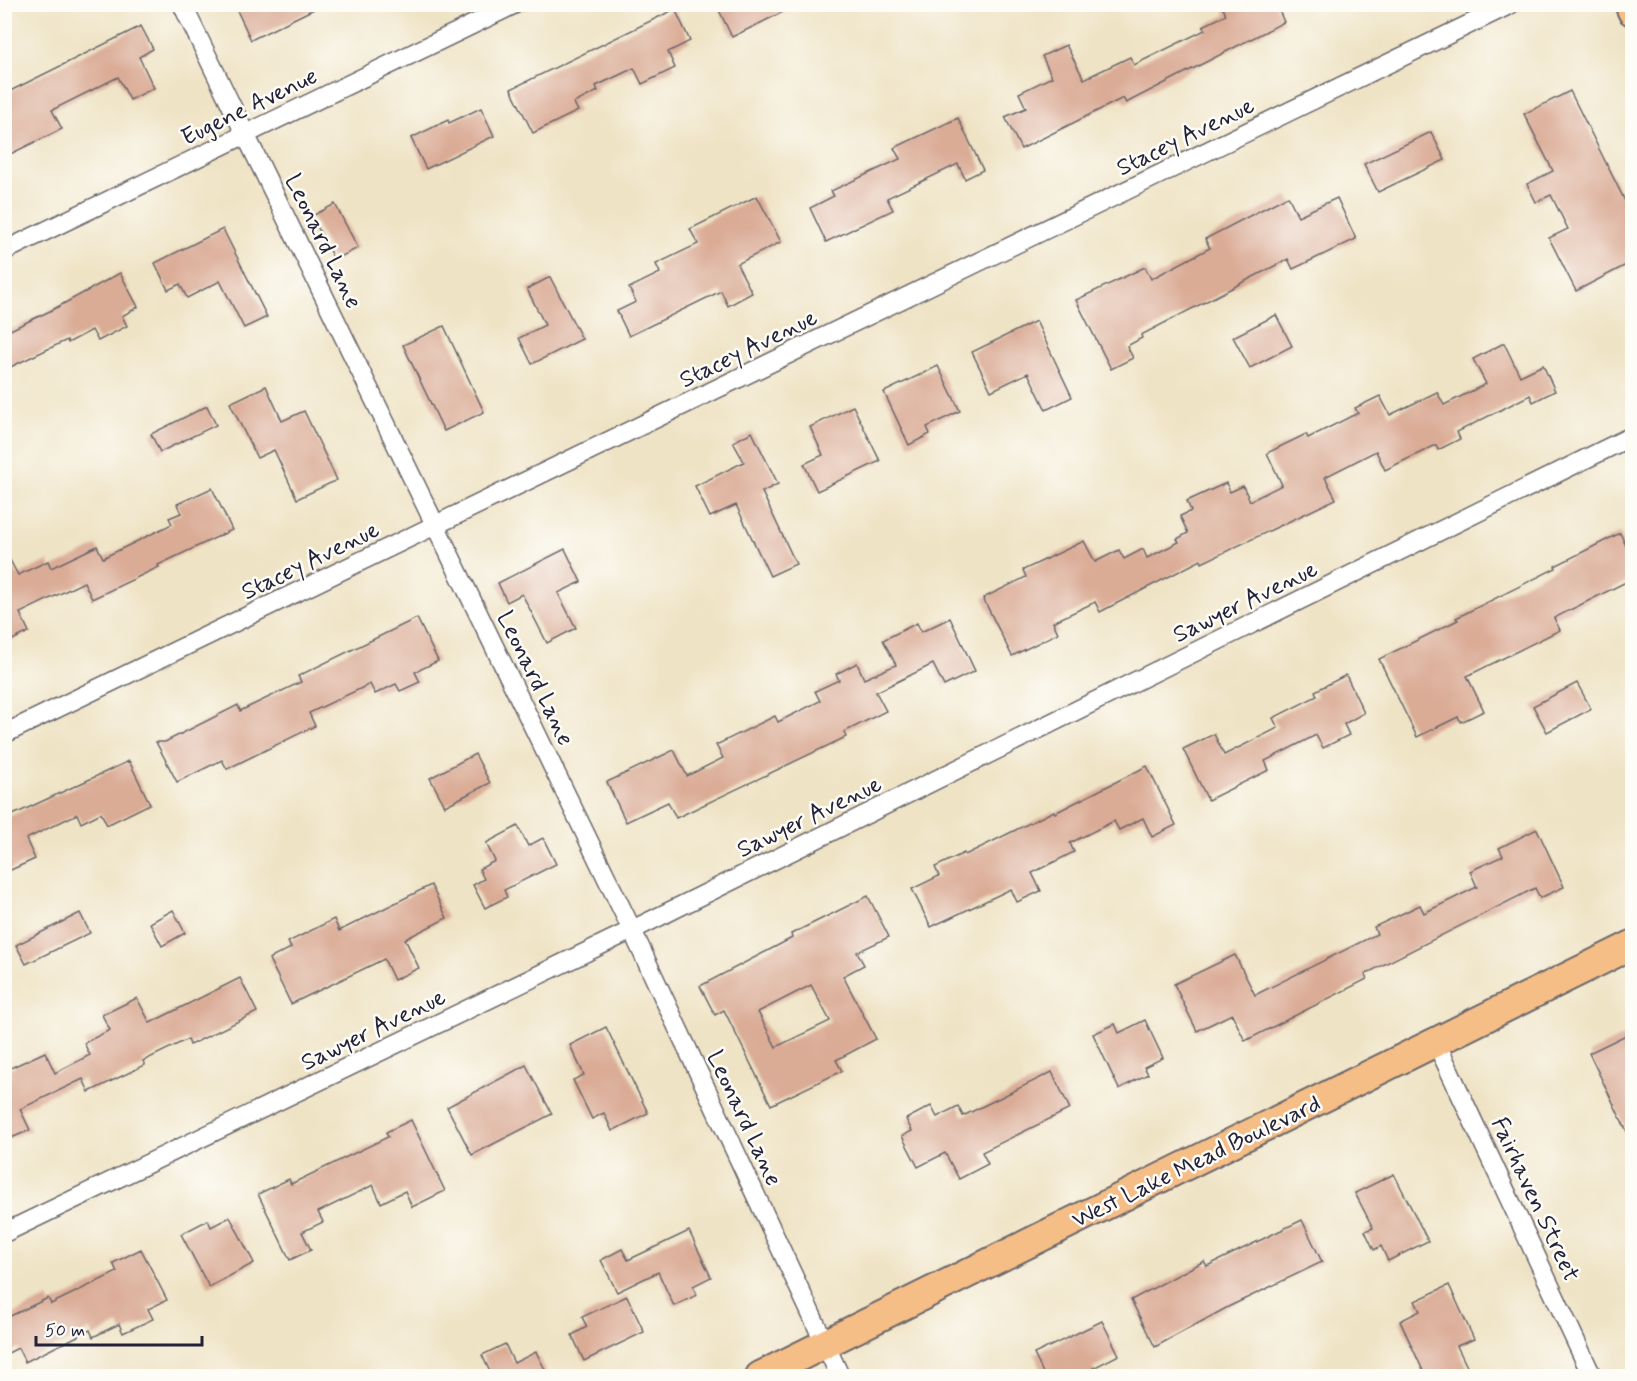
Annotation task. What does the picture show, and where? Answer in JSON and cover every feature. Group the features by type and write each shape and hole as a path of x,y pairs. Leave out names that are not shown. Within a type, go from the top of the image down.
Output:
{"main road":[{"path":"1629,4 1632,11"},
{"name":"West Lake Mead Boulevard","path":"760,1377 1632,945"}],"street":[{"name":"Leonard Lane","path":"182,4 632,930 840,1377"},
{"name":"Eugene Avenue","path":"4,250 514,4"},
{"name":"Stacey Avenue","path":"4,734 1511,4"},
{"name":"Sawyer Avenue","path":"4,1233 632,930 1632,436"},
{"name":"Fairhaven Street","path":"1436,1042 1592,1377"}],"building":[{"path":"234,4 324,4 251,40"},
{"path":"716,4 799,4 732,37"},
{"path":"1221,4 1276,4 1284,22 1126,103 1123,98 1021,149 1005,117 1026,108 1019,93 1052,77 1042,56 1066,45 1084,79 1130,57 1134,65 1205,30 1203,26 1226,15"},
{"path":"675,9 690,41 668,52 675,68 642,84 634,68 596,86 598,91 574,103 578,111 533,133 511,89"},
{"path":"141,26 153,49 139,57 154,88 130,100 118,77 52,110 62,129 4,157 4,94"},
{"path":"1570,91 1632,215 1632,262 1576,291 1549,238 1568,229 1551,195 1536,202 1527,184 1553,171 1524,114"},
{"path":"481,108 494,136 426,169 411,138 448,120 449,123"},
{"path":"958,118 983,170 965,179 958,164 887,198 893,210 826,242 810,208 834,196 831,191 900,159 894,148"},
{"path":"1431,132 1445,160 1378,192 1364,164"},
{"path":"757,196 781,242 737,264 752,293 728,306 721,291 629,336 617,311 636,302 629,288 660,273 656,264 698,244 690,229"},
{"path":"1288,196 1298,216 1337,198 1356,239 1293,269 1288,259 1141,335 1142,338 1127,346 1133,358 1111,369 1076,300 1145,267 1151,279 1210,248 1205,239"},
{"path":"335,204 358,248 334,260 312,216"},
{"path":"223,229 267,317 244,328 220,281 187,298 180,284 168,290 155,263"},
{"path":"120,273 138,307 122,316 127,326 98,341 92,330 68,343 67,340 4,370 4,333"},
{"path":"550,277 582,339 532,364 519,338 545,325 527,289"},
{"path":"1276,315 1292,346 1250,368 1233,337"},
{"path":"1036,321 1072,397 1046,410 1028,373 991,391 972,352"},
{"path":"444,326 484,412 444,431 403,345"},
{"path":"1504,343 1520,376 1543,365 1555,391 1533,402 1530,395 1457,432 1460,439 1438,450 1436,445 1385,470 1376,451 1325,477 1336,499 1202,563 1201,560 1100,612 1095,602 1053,622 1058,633 1012,656 983,598 1026,577 1023,570 1084,541 1095,562 1119,550 1124,559 1143,549 1147,558 1179,542 1177,539 1188,533 1180,516 1191,511 1187,501 1226,483 1230,492 1243,486 1250,501 1282,485 1267,453 1306,434 1308,438 1358,413 1355,408 1380,396 1390,415 1437,392 1444,405 1486,384 1473,359"},
{"path":"938,366 960,411 927,427 930,434 909,445 884,392"},
{"path":"266,386 282,421 304,411 337,480 297,499 274,450 257,458 230,403"},
{"path":"207,406 216,425 160,452 151,434"},
{"path":"853,406 880,461 817,491 804,464 823,455 810,427"},
{"path":"752,432 778,484 762,492 796,564 770,576 736,505 710,517 695,486 744,462 733,442"},
{"path":"212,488 232,530 92,599 84,582 20,613 29,632 4,644 4,549 18,575 48,561 51,568 97,546 103,558 172,524 169,518 181,513 177,504"},
{"path":"1620,533 1632,559 1632,579 1554,618 1560,630 1467,676 1484,711 1461,722 1458,717 1417,737 1379,659 1458,620 1456,618"},
{"path":"565,549 581,582 558,593 576,628 547,643 522,594 507,602 498,583"},
{"path":"417,618 438,661 415,672 420,682 400,691 396,684 375,694 370,684 309,713 315,726 227,769 222,760 177,782 156,742 165,742 238,705 240,711 301,682 298,676"},
{"path":"950,618 975,671 944,686 933,664 876,692 886,711 844,732 846,737 676,818 668,802 626,822 607,782 674,750 687,776 723,758 716,745 775,716 778,722 820,701 815,691 839,680 836,674 857,663 864,679 896,665 883,640 917,623 921,632"},
{"path":"1346,675 1364,713 1344,724 1349,735 1323,748 1316,735 1265,761 1269,770 1208,800 1183,749 1214,734 1224,755 1278,728 1273,718 1317,696 1315,691"},
{"path":"1577,683 1591,709 1547,732 1533,706"},
{"path":"475,754 490,783 445,806 430,778"},
{"path":"129,761 150,804 107,825 101,813 81,823 77,814 26,839 35,859 4,873 4,819"},
{"path":"1147,766 1176,825 1152,837 1143,818 1119,830 1114,821 1070,843 1074,852 1032,873 1041,891 1017,902 1011,889 931,927 912,889 939,876 935,867 964,853 965,855 1054,811 1055,813"},
{"path":"518,826 528,846 543,838 556,864 504,890 507,897 485,908 473,885 484,879 479,869 495,861 486,843"},
{"path":"1537,829 1564,887 1540,898 1535,888 1365,974 1367,979 1245,1041 1232,1014 1197,1031 1174,984 1235,955 1255,995 1377,934 1374,927 1420,905 1424,913 1477,887 1470,871 1503,856 1499,848"},
{"path":"431,885 447,918 405,939 419,968 394,980 384,959 291,1004 269,959 291,948 288,942 334,919 339,931"},
{"path":"868,896 889,937 857,952 864,965 843,976 876,1039 836,1060 842,1071 771,1105 724,1010 715,1015 700,986 792,938 791,934","holes":["811,985 830,1021 776,1047 758,1012"]},
{"path":"173,910 185,933 162,946 150,923"},
{"path":"80,913 90,933 26,964 16,945"},
{"path":"240,978 257,1012 190,1045 188,1039 143,1061 145,1065 89,1092 83,1079 20,1109 30,1130 4,1141 4,1071 45,1052 55,1073 90,1055 84,1043 110,1030 102,1015 137,998 150,1023"},
{"path":"1145,1020 1163,1058 1144,1067 1148,1074 1119,1089 1093,1034 1115,1024 1119,1033"},
{"path":"606,1027 648,1113 612,1131 604,1113 592,1119 573,1080 584,1075 570,1045"},
{"path":"1632,1032 1632,1142 1589,1053"},
{"path":"526,1065 552,1114 472,1155 447,1107"},
{"path":"1052,1072 1070,1109 982,1152 988,1164 959,1179 945,1153 918,1167 902,1136 912,1131 906,1119 931,1106 937,1117 958,1106 963,1116"},
{"path":"411,1120 445,1191 412,1207 405,1191 381,1203 373,1185 318,1212 323,1222 302,1232 311,1250 290,1260 258,1194 289,1179 291,1184 388,1137 386,1132"},
{"path":"1394,1174 1428,1241 1388,1261 1381,1246 1374,1250 1365,1231 1373,1228 1355,1193"},
{"path":"230,1217 254,1263 209,1287 181,1234 208,1220 211,1227"},
{"path":"1302,1220 1322,1262 1228,1307 1155,1347 1131,1300 1204,1261 1207,1266"},
{"path":"689,1231 711,1277 693,1286 697,1295 674,1306 658,1272 617,1292 601,1260 622,1249 628,1260"},
{"path":"141,1249 167,1300 148,1309 153,1319 123,1333 119,1324 93,1337 90,1330 25,1362 18,1348 4,1355 4,1319 48,1298 51,1304 117,1272 113,1263"},
{"path":"1449,1285 1474,1339 1457,1346 1472,1377 1426,1377 1400,1321 1420,1311 1415,1301"},
{"path":"627,1296 644,1332 584,1361 572,1335 587,1327 582,1317"},
{"path":"1102,1321 1119,1355 1093,1368 1097,1377 1045,1377 1034,1354"},
{"path":"505,1344 514,1363 536,1352 549,1377 486,1377 491,1374 482,1355"}]}
